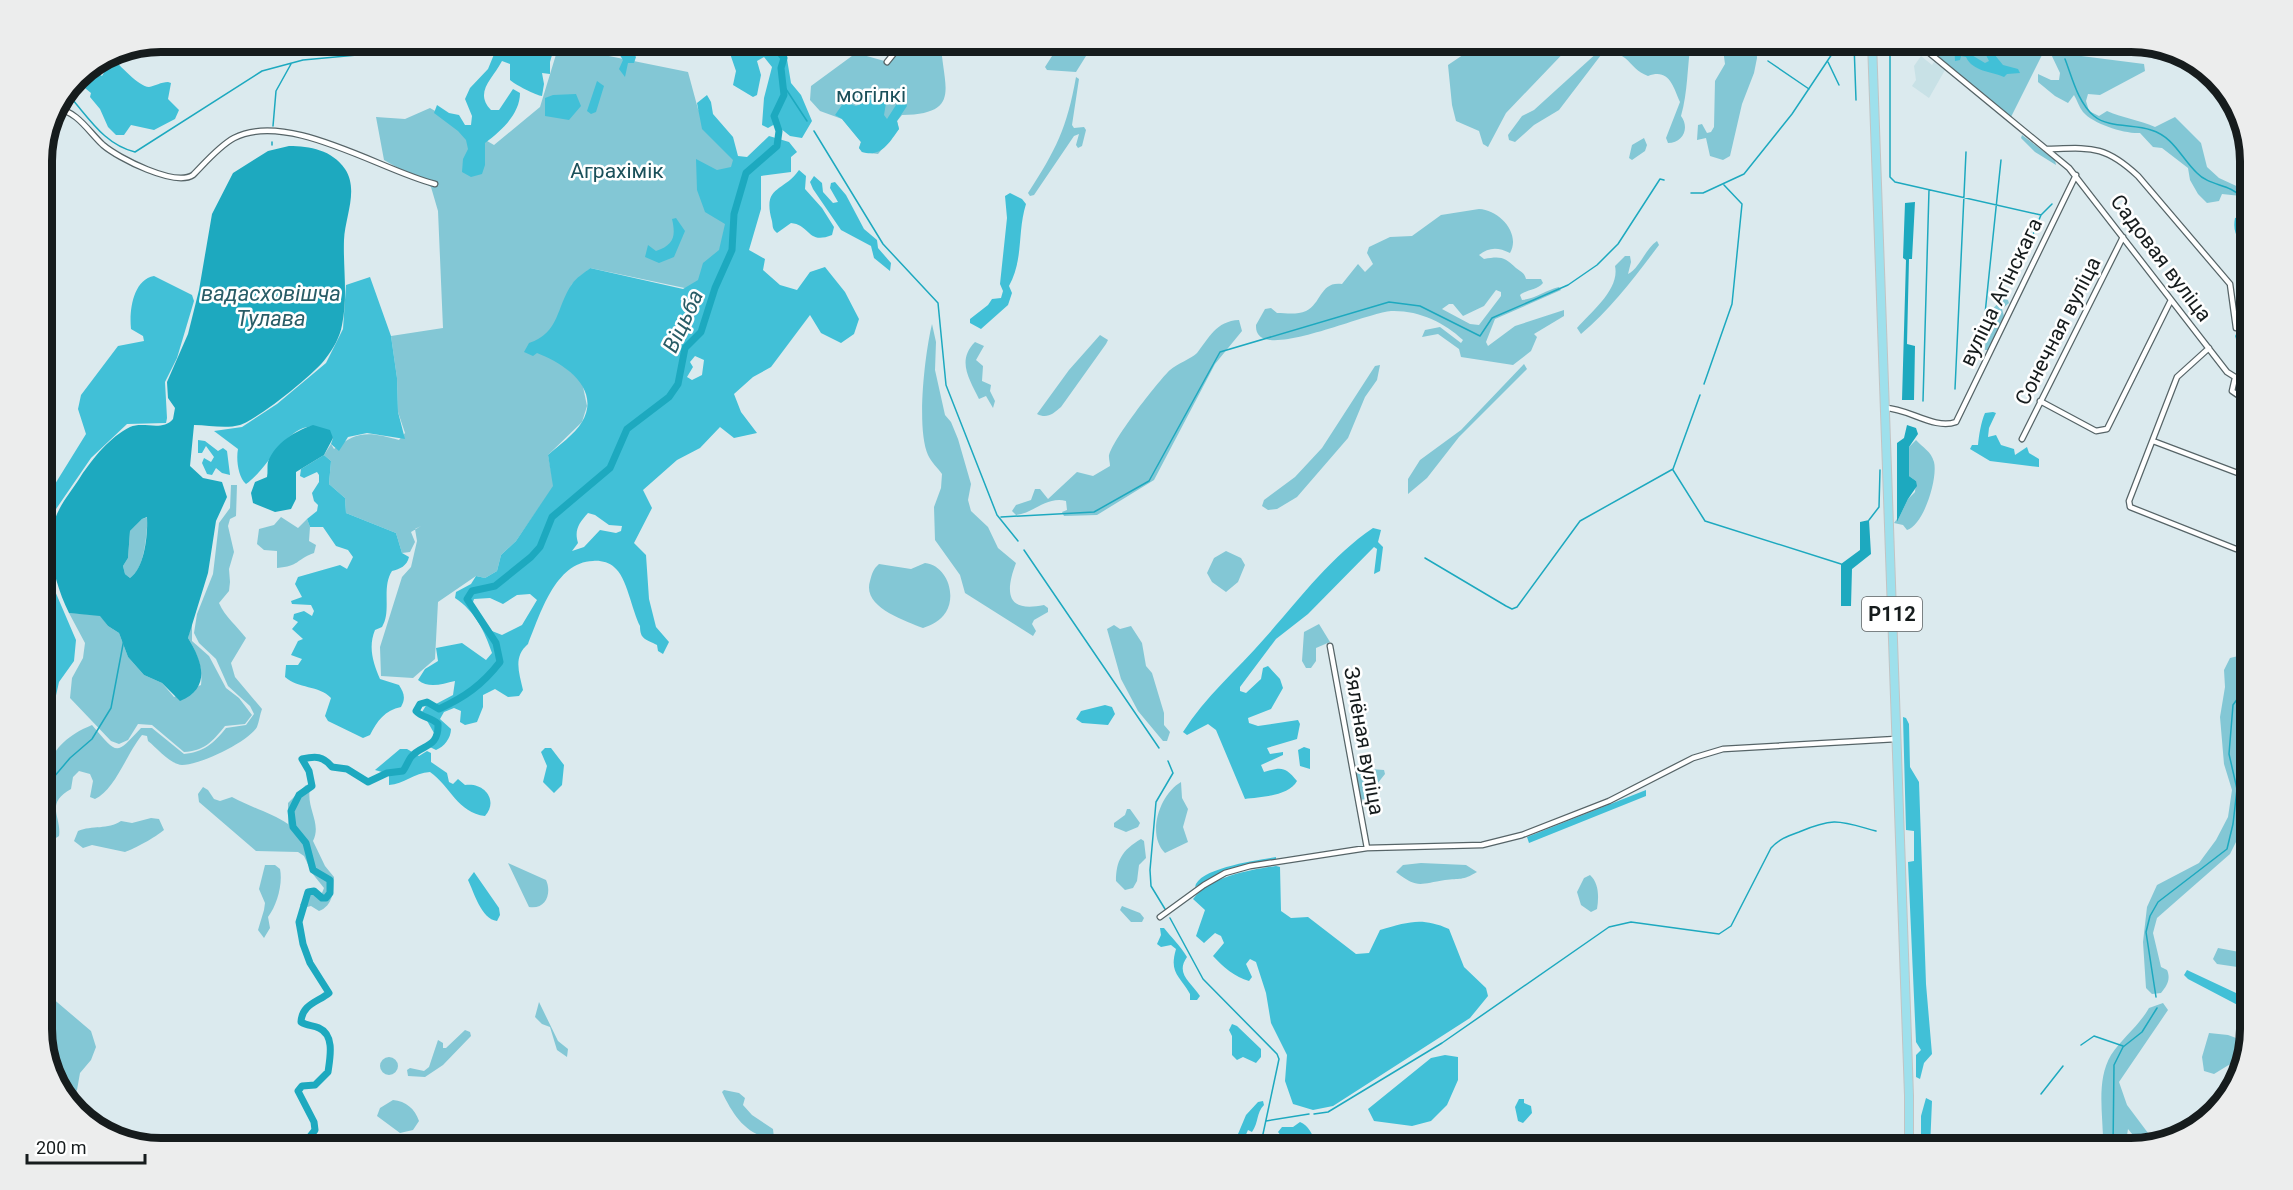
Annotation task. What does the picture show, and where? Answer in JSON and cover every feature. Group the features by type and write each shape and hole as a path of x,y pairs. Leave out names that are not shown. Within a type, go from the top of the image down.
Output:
{"main road":[{"name":"Р112","path":"1872,52 1910,1096 1909,1138"}],"street":[{"name":"Садовая вуліца","path":"1928,52 2076,175 2209,348 2240,381"},
{"path":"887,62 894,53"},
{"path":"65,112 78,118 102,144 125,159 175,178 193,175 236,137 261,132 323,140 414,178 435,184"},
{"path":"2046,149 2085,148 2106,152 2121,160 2139,176 2230,284 2236,328"},
{"name":"вуліца Агінскага","path":"1885,408 1906,411 1944,424 1956,422 2076,175"},
{"name":"Сонечная вуліца","path":"2022,439 2123,237"},
{"path":"2040,401 2102,432 2110,425 2171,300"},
{"path":"2209,348 2177,377 2129,501 2130,507 2236,549 2240,548"},
{"path":"2235,378 2232,391 2240,396"},
{"path":"2153,441 2240,474"},
{"name":"Зялёная вуліца","path":"1330,646 1366,845"},
{"path":"1160,917 1204,885 1225,873 1250,866 1366,845 1482,845 1522,835 1609,801 1693,758 1723,749 1896,739"}],"shaded area":[{"path":"1955,52 1970,52 1985,63 1989,61 1986,55 1988,52 1994,54 2003,65 2018,69 2020,73 2007,74 2004,77 1973,66 1966,57 1961,56 1960,60 1955,61"},
{"path":"495,53 553,53 550,74 542,73 544,84 542,96 510,80 510,64 502,61 486,86 484,97 486,104 491,110 499,110 513,89 520,93 519,101 509,121 485,143 485,165 482,174 471,177 462,172 463,159 468,149 466,140 434,113 437,105 449,113 459,115 465,125 471,125 472,116 465,99 470,88 488,69"},
{"path":"618,53 633,53 636,57 634,63 628,63 625,77 619,69 623,60"},
{"path":"730,53 786,53 791,83 801,95 812,121 802,138 790,136 775,124 768,128 762,125 764,98 772,67 764,57 757,61 761,75 757,95 753,97 733,85 736,71"},
{"path":"1921,56 1932,65 1934,62 1945,70 1929,98 1912,86 1916,80 1914,66"},
{"path":"117,62 145,86 171,83 168,99 179,110 175,119 154,130 131,125 124,135 116,135 108,127 100,109 90,97 91,93 82,86 98,73 102,76 107,67"},
{"path":"597,81 604,86 596,112 591,114 587,111"},
{"path":"576,94 581,106 569,120 545,116 545,98 553,95"},
{"path":"707,95 713,114 733,137 738,156 747,157 769,136 789,142 797,152 791,157 791,172 761,176 761,209 749,250 765,259 763,270 780,285 797,290 810,272 825,267 845,292 859,319 854,334 841,343 821,333 810,315 771,367 753,377 734,394 741,412 757,433 734,438 720,427 700,448 677,460 643,490 652,508 634,543 646,555 649,599 656,627 669,642 663,654 658,651 657,645 642,637 626,586 619,572 612,565 604,562 580,564 568,570 551,592 528,644 520,654 518,665 523,690 519,696 508,697 495,689 483,695 483,707 477,722 465,725 460,722 461,711 454,708 444,712 440,719 451,729 451,732 442,747 436,750 430,747 434,733 422,712 427,704 436,704 453,695 455,681 431,685 418,680 425,669 438,661 436,648 462,643 486,660 492,653 478,622 455,598 456,592 471,584 476,576 485,578 497,571 501,555 516,541 553,486 548,455 575,431 587,410 587,398 577,378 547,357 537,353 533,356 524,352 529,343 547,333 572,284 590,268 683,289 698,280 703,263 719,250 725,224 705,212 697,190 696,159 717,170 731,167 733,160 702,129 697,103","holes":["695,356 704,360 702,375 692,380 687,377 693,367 690,362","588,513 609,525 622,526 621,531 616,533 600,530 584,547 572,551 578,543 577,530","530,594 537,600 522,625 502,635 492,631 472,605 474,599 490,598 503,604 517,595"]},
{"path":"876,98 886,103 884,115 887,119 896,105 905,101 907,106 897,121 899,129 888,144 874,153 862,152 859,148 861,142 842,119 835,115 844,102 856,106"},
{"path":"799,170 806,176 805,189 822,208 834,227 832,235 818,238 797,224 791,223 777,233 773,229 770,209 772,195"},
{"path":"814,176 822,183 823,192 833,203 838,202 830,188 831,183 835,182 846,195 864,229 877,240 878,248 891,263 890,271 874,258 871,246 841,230 813,189 810,182"},
{"path":"1010,193 1022,199 1026,204 1017,265 1009,286 1012,293 1008,305 981,329 970,323 970,319 992,299 1001,298 1003,291 1000,284 1007,218 1005,196"},
{"path":"2240,201 2240,217 2237,207"},
{"path":"2240,217 2240,241 2235,229 2235,218"},
{"path":"676,218 685,231 674,257 659,263 645,257 648,245 656,251 670,243 674,230 672,219"},
{"path":"154,276 192,295 194,301 177,358 165,382 166,423 127,424 91,458 54,512 53,525 53,487 86,434 78,409 81,395 118,346 144,341 143,336 131,329 131,313 137,290 147,279"},
{"path":"370,277 391,336 397,378 398,412 405,439 367,433 348,437 339,451 331,444 333,438 320,428 308,427 297,431 286,440 256,476 246,484 238,468 238,449 214,431 242,427 277,404 326,363 343,329 346,285"},
{"path":"2240,326 2240,338 2236,339 2235,336"},
{"path":"1985,413 1996,413 1989,428 1988,437 1996,435 2001,445 2014,449 2015,455 2027,447 2029,453 2039,459 2039,467 1990,461 1970,449 1972,445 1978,445"},
{"path":"198,440 205,441 218,451 223,448 227,451 230,475 216,468 212,475 207,474 202,463 204,458 211,462 214,457 206,446 202,453 198,453"},
{"path":"324,455 331,461 329,484 345,498 346,513 396,533 402,553 409,557 405,565 392,571 387,585 385,621 382,627 375,630 372,643 373,661 380,679 399,685 404,701 401,707 386,713 370,735 363,738 328,721 325,716 331,698 326,694 296,684 285,677 286,665 298,665 302,659 291,655 298,641 303,639 292,629 298,622 293,619 294,614 304,611 312,616 314,611 311,605 292,604 291,601 302,597 295,584 298,577 340,565 347,569 353,557 348,550 336,546 323,527 310,527 307,519 317,511 318,505 312,493 319,482 319,475 317,472 304,478 300,476 301,469"},
{"path":"1373,528 1381,530 1378,542 1383,547 1380,571 1374,574 1377,549 1374,547 1308,614 1276,639 1240,687 1240,691 1246,693 1261,679 1263,668 1268,666 1280,679 1283,688 1271,709 1248,718 1249,723 1258,726 1298,720 1300,724 1297,739 1267,748 1270,754 1283,752 1283,755 1261,765 1264,772 1286,770 1297,781 1281,793 1245,799 1216,730 1208,724 1187,735 1183,732 1211,695 1315,580 1343,552"},
{"path":"53,586 76,640 74,661 59,682 53,709"},
{"path":"1105,705 1112,707 1115,714 1108,725 1082,723 1076,719 1081,711"},
{"path":"1903,717 1909,724 1910,767 1919,782 1926,984 1932,1054 1924,1063 1920,1079 1916,1077 1916,1055 1921,1050 1916,1042 1908,862 1914,861 1914,831 1906,830"},
{"path":"1304,747 1310,749 1310,769 1300,766 1298,750"},
{"path":"545,748 551,748 564,765 562,785 554,793 543,782 547,766 541,752"},
{"path":"400,749 407,749 419,756 427,751 431,753 431,762 447,773 449,782 453,784 458,779 465,785 478,786 483,789 490,798 489,810 485,816 468,810 430,772 389,785 389,774 375,770"},
{"path":"1646,790 1646,796 1529,843 1527,837"},
{"path":"1276,857 1276,861 1227,871 1195,887 1199,880 1217,870"},
{"path":"1280,867 1281,911 1291,918 1308,917 1356,954 1369,953 1380,930 1390,927 1423,922 1449,929 1464,967 1486,988 1488,996 1470,1018 1333,1106 1313,1110 1293,1104 1285,1081 1287,1055 1271,1023 1266,993 1256,962 1250,959 1246,964 1252,977 1249,981 1225,968 1213,956 1224,943 1221,936 1215,933 1204,943 1196,936 1205,910 1193,899 1210,885 1232,875"},
{"path":"474,872 499,908 500,915 497,921 491,919 482,910 476,898 468,880"},
{"path":"1160,928 1164,928 1187,957 1183,973 1200,996 1197,1000 1190,1000 1190,994 1174,969 1176,949 1171,945 1161,947 1157,944 1161,935"},
{"path":"2187,970 2240,995 2240,1006 2188,979 2184,975"},
{"path":"1232,1024 1261,1049 1261,1057 1256,1063 1243,1057 1237,1060 1232,1055 1232,1036 1229,1030"},
{"path":"1445,1055 1458,1057 1458,1080 1447,1105 1431,1121 1412,1126 1374,1121 1368,1109 1431,1058"},
{"path":"1926,1098 1932,1101 1930,1138 1921,1138 1921,1116"},
{"path":"1519,1099 1524,1099 1524,1103 1531,1106 1532,1113 1523,1123 1518,1121 1515,1107"},
{"path":"1263,1101 1264,1105 1256,1125 1252,1132 1248,1130 1244,1138 1242,1138 1238,1134 1246,1115 1258,1102"},
{"path":"1300,1122 1307,1126 1313,1138 1287,1138 1282,1137 1278,1132 1282,1127 1293,1127"}],"green space":[{"path":"1388,52 1408,52 1408,55 1390,56"},
{"path":"1467,52 1564,52 1506,113 1488,147 1483,144 1479,131 1456,121 1448,65"},
{"path":"1600,52 1601,55 1559,110 1534,125 1515,142 1509,140 1508,135 1522,116 1534,110"},
{"path":"1610,52 1690,52 1681,116 1685,130 1681,138 1668,143 1666,138 1680,102 1669,80 1661,74 1648,76 1644,74 1622,56"},
{"path":"1723,52 1757,52 1754,73 1742,104 1730,156 1723,160 1710,156 1706,138 1697,140 1698,125 1702,124 1707,133 1711,132 1714,127 1715,81 1725,64"},
{"path":"1933,52 2043,52 2011,117"},
{"path":"2050,52 2144,64 2145,71 2100,95 2088,94 2086,101 2089,111 2099,116 2107,111 2155,127 2175,117 2201,143 2207,167 2219,178 2240,188 2240,196 2222,194 2219,201 2207,203 2198,194 2190,180 2188,168 2162,148 2153,147 2140,133 2118,130 2101,124 2083,112 2074,95 2068,103 2038,82 2038,74 2051,80 2059,80 2060,73"},
{"name":"Аграхімік","path":"557,53 593,53 688,72 698,109 734,156 728,226 718,255 694,290 590,268 572,284 566,298 558,361 582,382 587,406 582,422 548,455 554,486 516,541 501,555 497,571 485,578 476,576 438,602 435,659 413,678 381,676 380,647 402,577 411,567 417,541 415,530 411,532 415,542 410,552 402,553 396,533 346,513 345,498 329,484 331,461 324,455 331,444 334,449 350,438 365,434 399,440 405,433 398,412 397,378 391,336 443,328 438,211 431,187 384,160 376,117 405,119 430,108 494,145 540,107"},
{"name":"могілкі","path":"856,53 888,62 901,53 942,53 945,94 942,103 934,109 902,115 897,121 899,129 878,154 862,152 859,148 861,142 842,119 820,111 810,100 811,86"},
{"path":"1054,53 1090,53 1076,72 1047,70 1045,67"},
{"path":"1076,77 1079,79 1072,125 1074,128 1084,127 1086,130 1082,146 1078,148 1076,145 1079,134 1074,136 1034,195 1030,196 1028,193 1059,138 1069,111"},
{"path":"2022,135 2055,160 2056,165 2035,152 2021,138"},
{"path":"1644,138 1647,145 1645,151 1632,160 1629,158 1632,145"},
{"path":"1479,209 1487,210 1501,218 1511,231 1513,238 1510,253 1494,249 1486,250 1479,255 1484,259 1505,260 1526,279 1541,279 1543,283 1540,286 1520,295 1522,300 1559,287 1561,290 1495,319 1486,342 1488,346 1515,326 1564,310 1564,316 1534,334 1537,337 1531,351 1513,365 1461,357 1459,349 1438,334 1422,337 1425,330 1440,327 1461,343 1463,340 1456,334 1430,318 1401,311 1380,313 1300,337 1281,340 1267,339 1256,331 1256,325 1265,309 1271,308 1277,313 1306,311 1329,286 1342,284 1358,264 1365,272 1373,264 1367,253 1369,247 1390,237 1412,236 1441,215","holes":["1496,290 1501,292 1501,296 1479,325 1470,324 1442,309 1453,304 1463,316 1484,306"]},
{"path":"1657,241 1659,245 1632,281 1581,334 1577,328 1609,291 1615,275 1615,266 1625,256 1630,256 1628,274"},
{"path":"2002,299 2008,300 2009,303 2002,309 2004,316 1989,350 1985,350 1987,315"},
{"path":"1239,320 1242,331 1215,364 1154,480 1097,515 1064,516 1062,512 1067,510 1066,501 1059,500 1023,514 1016,515 1012,511 1016,505 1031,500 1035,489 1040,489 1048,499 1077,472 1093,476 1110,466 1109,457 1117,439 1164,376 1197,353 1209,336 1224,323"},
{"path":"932,324 936,342 935,370 945,415 951,422 958,439 971,484 968,500 971,511 988,527 998,548 1016,563 1010,583 1012,598 1022,606 1044,605 1048,608 1048,612 1034,620 1032,624 1036,631 1033,636 965,593 960,575 935,540 934,507 941,488 942,474 928,455 924,443 922,409 924,371"},
{"path":"1100,335 1108,340 1106,344 1061,407 1050,415 1037,414 1069,370"},
{"path":"975,342 984,346 976,360 983,366 982,381 991,385 990,391 995,401 993,408 986,396 979,399 966,370 966,356"},
{"path":"1524,364 1527,369 1459,437 1427,478 1408,494 1408,479 1420,460 1461,430"},
{"path":"1380,365 1377,380 1365,397 1348,438 1297,497 1277,509 1268,510 1262,506 1264,500 1295,477 1322,448 1375,366"},
{"path":"1916,440 1933,458 1934,479 1924,511 1919,520 1907,530 1903,525 1894,523 1897,519 1897,522 1908,499 1915,492 1916,481 1909,476 1909,447"},
{"path":"231,485 237,485 236,516 230,519 228,526 234,552 229,569 229,591 219,603 246,638 231,663 235,677 262,709 257,727 244,739 223,752 182,765 168,759 148,741 147,736 142,735 115,780 95,799 90,797 93,781 90,774 79,771 73,777 71,789 58,800 56,805 59,836 53,840 53,756 73,735 92,725 112,747 116,748 126,744 141,728 152,728 184,754 208,746 226,728 246,725 254,714 250,706 228,686 216,659 199,643 194,633 197,614 213,574 219,523 230,508"},
{"path":"148,517 142,558 130,578 125,574 123,566 128,558 130,531 142,519"},
{"path":"281,517 298,528 307,519 310,527 309,541 316,545 314,553 294,564 277,568 277,551 264,550 257,544 259,529 274,525"},
{"path":"1226,551 1241,558 1245,565 1238,582 1226,592 1212,582 1207,573 1214,558"},
{"path":"925,563 939,569 944,575 950,589 950,597 944,615 923,628 886,611 872,598 869,590 872,574 879,564 911,569"},
{"path":"69,613 100,615 108,626 119,633 128,657 144,675 162,683 174,697 201,685 199,661 188,638 192,621 192,641 209,656 226,688 239,698 252,715 245,724 225,726 207,745 197,750 184,752 152,725 138,724 128,740 119,744 111,741 70,698 72,678 83,658 85,643"},
{"path":"1319,624 1330,642 1316,648 1316,661 1311,668 1306,668 1302,661 1304,632"},
{"path":"1114,625 1120,629 1131,626 1142,643 1146,666 1152,673 1164,713 1164,725 1170,732 1167,741 1163,741 1138,711 1121,679 1107,629"},
{"path":"2240,656 2240,824 2238,838 2230,854 2157,918 2153,933 2161,967 2167,970 2168,979 2161,993 2152,994 2146,988 2143,942 2147,907 2157,885 2199,863 2216,840 2228,817 2232,790 2224,764 2220,717 2225,687 2224,670 2230,658"},
{"path":"1355,770 1384,770 1385,774 1365,799 1360,800"},
{"path":"1181,782 1182,798 1188,809 1183,827 1188,842 1165,853 1159,845 1157,836 1158,815 1167,795"},
{"path":"306,785 310,788 310,803 316,828 313,841 325,866 334,877 330,901 324,909 319,911 311,906 303,908 300,905 308,890 322,893 324,888 312,873 304,856 298,852 256,851 199,802 198,794 203,787 214,799 220,801 232,797 288,824 288,803"},
{"path":"1127,809 1130,809 1140,823 1138,827 1126,832 1114,827 1114,823 1125,815"},
{"path":"151,818 159,819 164,830 145,843 125,852 92,845 83,848 74,841 78,831 83,829 111,826 121,821 132,823"},
{"path":"1141,839 1144,841 1146,858 1139,865 1137,881 1133,888 1125,890 1116,881 1117,868 1121,857 1129,847"},
{"path":"508,863 546,880 548,895 540,906 529,907"},
{"path":"1421,863 1466,865 1477,872 1461,879 1419,884 1409,881 1396,872 1403,865"},
{"path":"265,865 275,865 280,869 281,881 277,900 268,917 270,928 264,938 258,930 265,903 259,889"},
{"path":"1590,875 1597,886 1598,895 1597,909 1591,912 1581,905 1577,892 1584,878"},
{"path":"1122,906 1140,913 1144,918 1142,922 1131,922 1120,910"},
{"path":"2218,948 2240,952 2240,967 2217,964 2213,959"},
{"path":"53,999 91,1031 96,1047 91,1060 80,1073 74,1094 58,1064 53,1036"},
{"path":"539,1002 558,1041 568,1049 567,1057 557,1050 550,1027 542,1024 535,1017"},
{"path":"2163,1003 2168,1010 2119,1082 2127,1105 2150,1136 2135,1138 2128,1129 2127,1138 2103,1138 2101,1100 2106,1066 2111,1055 2149,1008"},
{"path":"465,1030 470,1032 471,1036 443,1065 425,1077 408,1076 407,1070 410,1068 424,1071 429,1067 438,1040 443,1043 443,1048 446,1048"},
{"path":"2209,1033 2228,1035 2240,1039 2236,1061 2214,1074 2204,1071 2202,1057"},
{"path":"385,1057 393,1057 398,1062 396,1073 385,1075 380,1070 380,1062"},
{"path":"724,1090 739,1093 745,1098 743,1105 752,1115 773,1129 774,1138 756,1134 742,1123 726,1101 722,1092"},
{"path":"393,1100 406,1104 415,1113 419,1121 413,1130 400,1133 377,1116 380,1108"}],"water":[{"name":"вадасховішча Тулава","path":"289,146 320,150 334,157 345,169 349,177 351,195 344,240 344,314 338,338 326,358 311,374 272,406 240,425 223,427 194,425 190,466 203,478 222,482 227,497 216,521 208,573 188,638 200,665 200,682 190,696 180,701 162,683 144,675 128,657 119,633 108,626 100,616 69,613 53,567 53,527 63,502 102,448 130,427 164,425 173,419 175,408 168,398 167,382 188,334 199,290 212,214 233,173 268,151","holes":["147,517 146,541 139,566 130,578 125,574 123,566 128,558 130,531"]},
{"path":"1915,202 1912,259 1909,259 1907,344 1915,346 1914,400 1902,400 1906,260 1903,258 1905,203"},
{"path":"313,425 330,430 333,438 324,455 296,472 296,499 291,509 275,512 253,503 251,493 255,482 267,477 268,462 275,449 293,434"},
{"path":"1907,425 1916,428 1918,434 1909,447 1909,476 1916,481 1917,486 1897,522 1897,443 1904,438"},
{"path":"1869,520 1871,554 1852,569 1851,606 1841,606 1841,564 1860,550 1860,522"}],"waterway":[{"path":"1691,193 1703,193 1744,174 1792,114 1833,52"},
{"path":"1854,52 1856,100"},
{"path":"1890,52 1890,177 1895,182 2041,215"},
{"path":"72,99 107,138 135,152 262,71 303,60 357,55 358,53"},
{"name":"Віцьба","path":"309,1138 315,1130 314,1122 298,1091 302,1086 315,1085 328,1072 330,1047 324,1031 301,1022 307,1007 329,993 310,963 303,944 299,922 308,892 314,891 322,898 326,898 330,893 330,880 313,870 306,843 293,827 291,811 299,795 312,786 309,771 302,759 315,757 322,759 332,767 347,769 368,782 387,773 403,771 411,757 433,742 438,732 438,724 416,711 420,704 427,702 439,709 480,684 500,662 496,643 467,599 472,591 495,586 531,557 540,547 552,517 610,468 627,429 669,397 678,384 685,348 701,332 715,288 732,250 734,214 746,173 777,146 779,131 774,116 784,95 781,68 784,58 780,53"},
{"path":"2065,59 2080,97 2088,111 2094,116 2106,122 2144,128 2159,133 2202,177 2231,189 2240,196"},
{"path":"1768,61 1809,89"},
{"path":"1828,62 1839,85"},
{"path":"273,126 276,91 291,64"},
{"path":"782,83 807,121"},
{"path":"814,131 883,244 938,303 946,385 997,515 1018,541"},
{"path":"1955,389 1966,152"},
{"path":"1981,352 2001,160"},
{"path":"1001,517 1094,512 1149,481 1220,352 1389,302 1420,306 1480,336 1492,318 1568,285 1597,265 1618,244 1660,179 1664,180"},
{"path":"1704,384 1732,304 1742,204 1724,185"},
{"path":"1923,401 1929,190"},
{"path":"2022,261 2041,215 2052,204"},
{"path":"1425,558 1506,606 1512,609 1517,607 1580,521 1673,469 1700,395"},
{"path":"1673,470 1705,521 1841,564"},
{"path":"1869,520 1879,507 1880,470"},
{"path":"1024,550 1159,748"},
{"path":"53,778 70,758 92,739 111,708 124,639"},
{"path":"2156,997 2146,932 2150,916 2158,902 2227,849 2233,824 2237,789 2229,754 2233,705 2240,695"},
{"path":"1165,909 1151,886 1150,870 1156,802 1173,773 1168,761"},
{"path":"1314,1114 1328,1112 1442,1043 1609,927 1631,922 1719,934 1731,926 1771,848 1784,838 1829,822 1845,823 1876,831"},
{"path":"1170,918 1203,979 1277,1054 1279,1059 1262,1138"},
{"path":"2113,1138 2114,1065 2123,1047 2142,1032 2157,1008"},
{"path":"2081,1045 2094,1036 2123,1046"},
{"path":"2041,1094 2063,1066"},
{"path":"1266,1121 1309,1114"}],"railway":[{"path":"2133,52 2171,60"}]}
